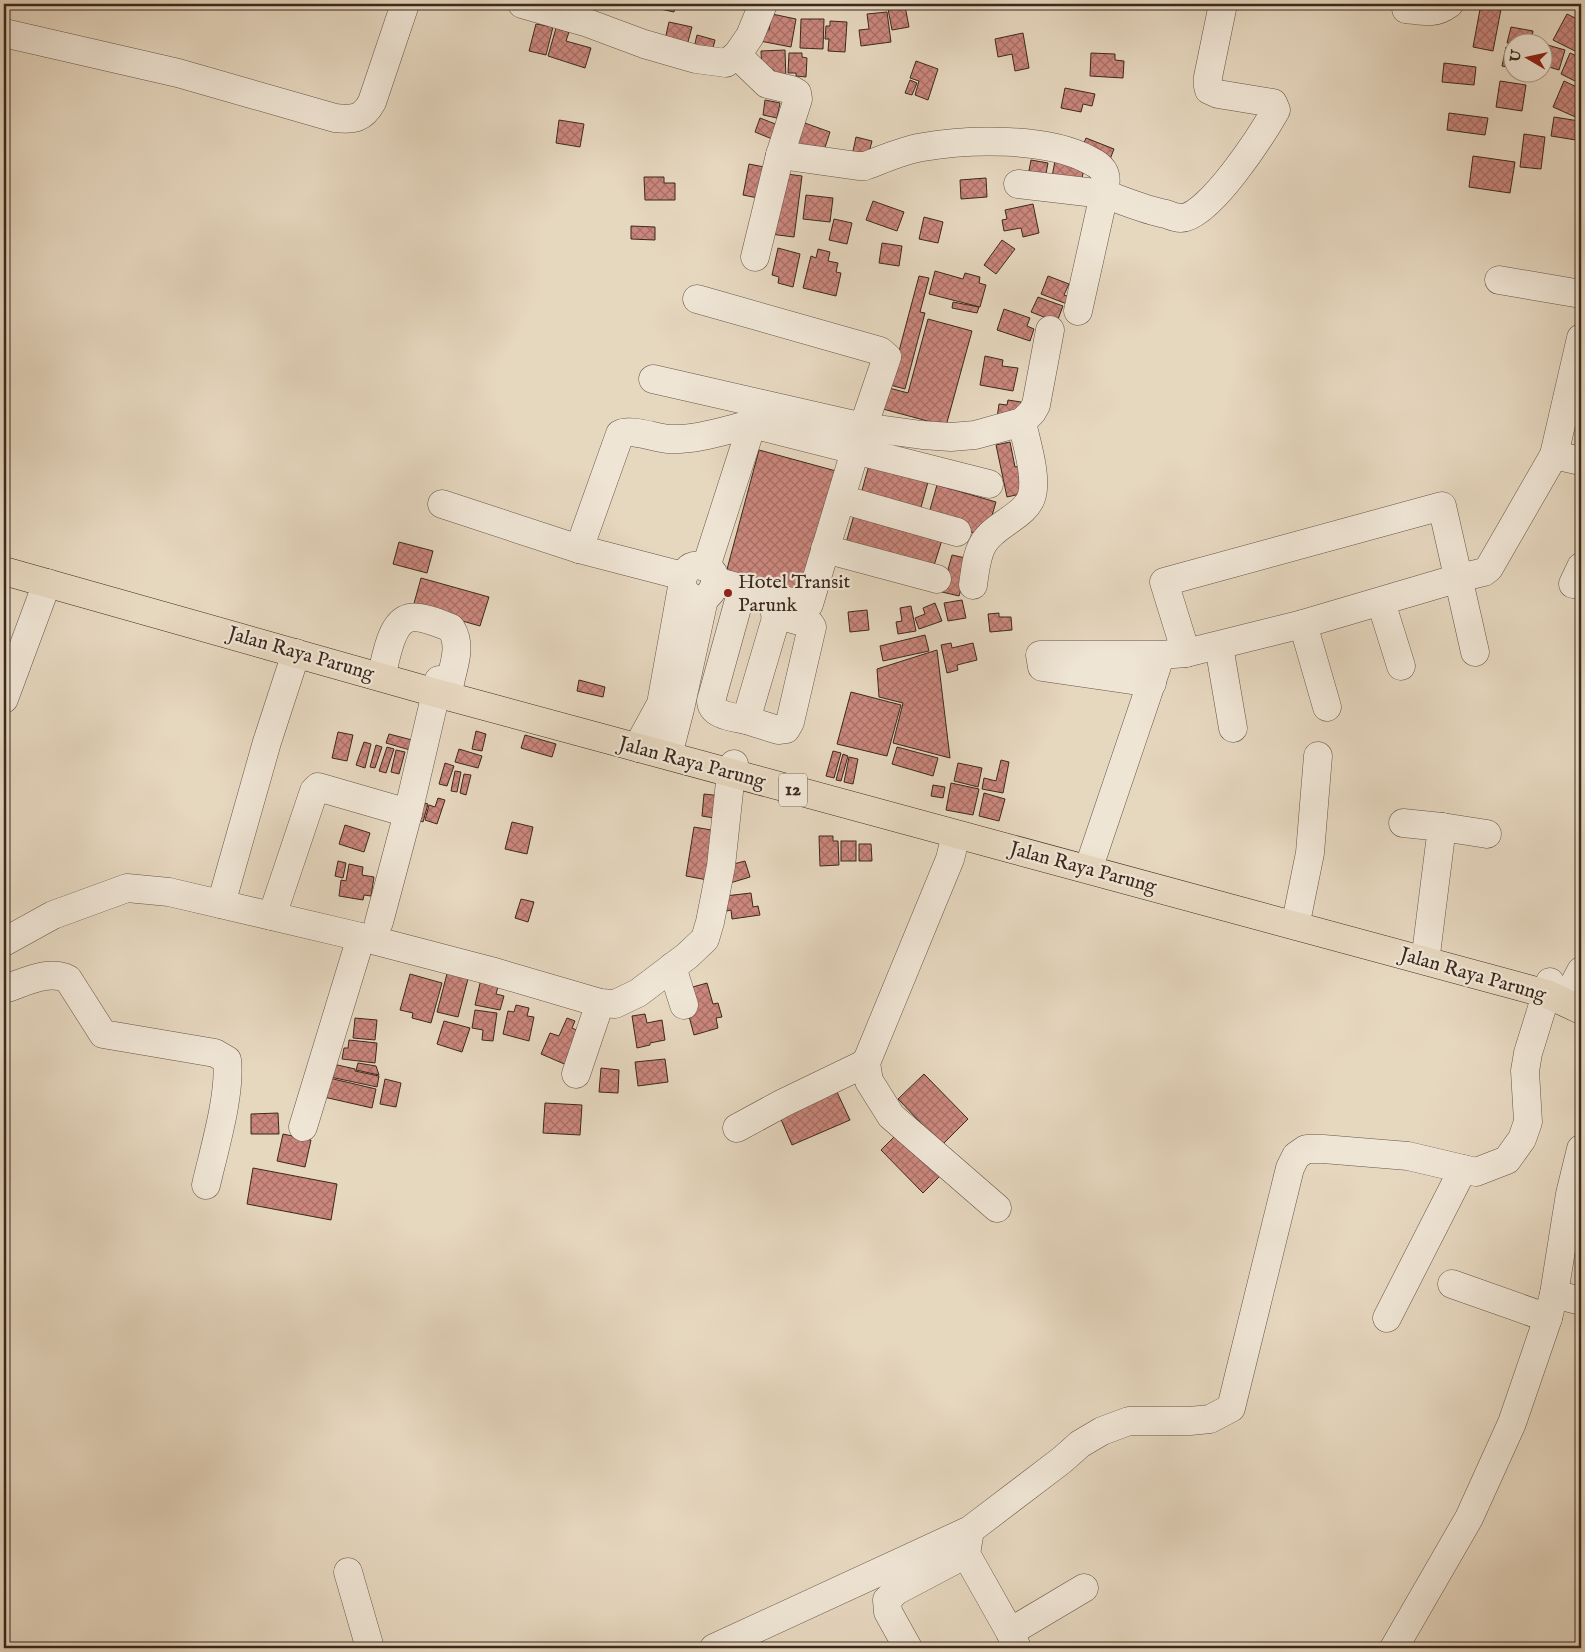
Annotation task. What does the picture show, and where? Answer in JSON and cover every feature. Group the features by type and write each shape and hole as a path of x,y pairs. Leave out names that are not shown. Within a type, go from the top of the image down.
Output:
{"highway":[{"name":"Jalan Raya Parung","path":"4,557 382,670 442,685 733,768 956,835 1569,990"},
{"name":"Jalan Raya Parung","path":"4,571 296,653 382,670"},
{"name":"Jalan Raya Parung","path":"733,768 1092,858 1426,954 1569,990"}],"street":[{"path":"4,34 178,73 336,118 351,120 367,112 372,102 405,4"},
{"path":"522,4 585,22 644,44 696,59 726,63 737,55 750,36 763,4"},
{"path":"1018,184 1104,194 1153,212 1181,218 1188,216 1213,197 1230,179 1276,110 1273,103 1218,94 1211,92 1208,86 1223,4"},
{"path":"1406,9 1434,12 1449,4"},
{"path":"737,55 766,84 792,90 797,93 798,99 780,155 755,257"},
{"path":"780,155 865,166 922,147 960,143 1013,142 1044,146 1078,154 1100,166 1105,175 1104,194 1078,311"},
{"path":"1499,280 1581,294"},
{"path":"442,504 579,549 700,584 806,605 811,600 859,439 887,357 880,351 697,299"},
{"path":"579,549 620,434 628,432 670,439 694,437 752,424 859,439 922,435 975,435 1022,422 1032,412 1036,405 1050,330"},
{"path":"1152,683 1042,667 1040,655 1173,654 1219,646 1381,602 1484,572 1490,568 1554,455 1581,338"},
{"path":"653,379 859,439 990,484"},
{"path":"973,585 977,558 983,543 1006,520 1024,509 1032,495 1033,479 1022,422"},
{"path":"641,743 661,704 752,424"},
{"path":"1554,455 1581,461"},
{"path":"841,499 957,532"},
{"path":"1092,858 1152,683 1173,654 1164,582 1442,506 1476,652"},
{"path":"825,549 937,579"},
{"path":"4,699 47,583"},
{"path":"700,584 738,604 810,624 812,627 790,722 786,729 778,730 715,712 711,707 711,701 738,604"},
{"path":"669,750 700,584"},
{"path":"1381,602 1402,666"},
{"path":"746,720 777,614"},
{"path":"303,1127 408,812 442,685 457,652 457,637 451,628 425,619 409,618 398,625 392,636 382,670"},
{"path":"1303,624 1327,707"},
{"path":"1219,646 1233,728"},
{"path":"221,904 296,653"},
{"path":"1297,917 1310,852 1318,756"},
{"path":"4,942 53,915 127,888 169,892 272,916 370,930 491,971 600,1003 615,1004 638,993 687,956 705,939 721,866 733,768"},
{"path":"272,916 314,791 318,787 408,812"},
{"path":"1403,823 1487,834"},
{"path":"1426,954 1442,827"},
{"path":"956,835 950,859 866,1063 869,1081 891,1116 997,1208"},
{"path":"672,967 684,1005"},
{"path":"4,989 49,974 59,974 68,979 103,1034 215,1053 227,1060 228,1070 223,1106 206,1185"},
{"path":"908,1648 888,1612 887,1600 896,1591 968,1542 1080,1444 1102,1431 1128,1421 1210,1420 1231,1408 1290,1168 1296,1156 1306,1149 1324,1149 1408,1156 1476,1172 1507,1160 1522,1140 1528,1122 1525,1071 1528,1054 1569,990"},
{"path":"576,1074 600,1003"},
{"path":"737,1128 783,1103 866,1063"},
{"path":"1394,1648 1469,1518 1512,1423 1551,1306 1570,1194 1581,1149"},
{"path":"1387,1318 1463,1169"},
{"path":"1452,1284 1551,1306 1581,1301"},
{"path":"968,1542 1013,1640 1084,1588"},
{"path":"714,1648 968,1542"},
{"path":"348,1572 370,1648"}],"building":[{"path":"573,4 581,4 592,8 588,19 570,12"},
{"path":"657,4 676,4 674,12 656,8"},
{"path":"1481,4 1502,4 1493,51 1473,47"},
{"path":"905,6 909,27 892,30 888,9"},
{"path":"887,12 891,42 861,46 859,30 869,29 867,14"},
{"path":"772,14 796,19 791,47 760,41 763,28 769,30"},
{"path":"1567,14 1581,21 1581,54 1553,40"},
{"path":"801,19 824,19 823,49 800,48"},
{"path":"830,21 847,22 845,52 828,51 829,39 825,39 826,26 830,26"},
{"path":"669,22 692,27 685,53 663,48"},
{"path":"536,24 553,27 546,55 529,51"},
{"path":"1511,27 1533,31 1533,32 1510,32"},
{"path":"556,28 569,32 566,41 591,48 585,68 548,56"},
{"path":"1023,33 1029,68 1015,71 1012,54 998,57 995,39"},
{"path":"697,35 715,40 711,56 693,52"},
{"path":"1552,46 1565,50 1559,70 1552,68"},
{"path":"785,50 786,81 774,81 774,70 762,71 761,51"},
{"path":"789,53 802,53 802,57 807,58 806,77 796,76 796,73 788,73"},
{"path":"1091,53 1115,54 1115,60 1124,61 1123,78 1090,76"},
{"path":"1570,53 1581,58 1581,84 1561,74"},
{"path":"916,61 938,69 928,100 915,95 919,81 910,78"},
{"path":"1444,63 1476,67 1474,85 1442,82"},
{"path":"910,80 917,83 912,95 905,93"},
{"path":"1500,81 1526,85 1522,111 1496,107"},
{"path":"1564,81 1581,89 1580,119 1553,107"},
{"path":"1065,88 1095,94 1092,106 1083,104 1081,112 1061,108"},
{"path":"765,100 780,103 777,118 763,115"},
{"path":"1449,113 1488,118 1485,135 1447,130"},
{"path":"1554,117 1579,121 1576,140 1551,136"},
{"path":"760,118 783,127 777,141 755,132"},
{"path":"559,120 584,124 580,147 556,143"},
{"path":"802,122 830,132 821,160 794,144"},
{"path":"1524,134 1545,137 1541,169 1520,167"},
{"path":"856,137 872,141 867,160 852,156"},
{"path":"1086,138 1114,149 1109,162 1081,151"},
{"path":"1473,156 1515,162 1510,193 1469,187"},
{"path":"1031,160 1048,163 1044,184 1027,181"},
{"path":"1055,161 1084,168 1080,189 1051,182"},
{"path":"749,164 769,168 763,199 743,195"},
{"path":"779,173 802,176 794,237 770,234"},
{"path":"644,177 664,177 664,183 675,183 675,200 645,200"},
{"path":"986,178 987,197 961,199 960,180"},
{"path":"806,195 833,198 830,222 803,219"},
{"path":"873,201 904,212 897,231 866,220"},
{"path":"1033,204 1039,233 1023,237 1021,228 1004,231 1002,220 1007,219 1005,210"},
{"path":"924,217 943,222 938,243 919,239"},
{"path":"834,219 852,223 847,244 829,240"},
{"path":"631,226 655,227 655,240 631,239"},
{"path":"1002,240 1015,249 996,274 984,265"},
{"path":"882,243 902,246 899,266 879,263"},
{"path":"778,248 800,254 793,287 778,283 779,277 772,275"},
{"path":"818,249 830,252 828,261 838,263 836,272 841,273 836,296 803,288 811,256 816,258"},
{"path":"935,271 963,279 965,273 980,277 979,283 986,285 980,307 929,294"},
{"path":"919,276 929,278 920,312 925,313 905,389 890,385"},
{"path":"1048,276 1069,284 1064,295 1070,297 1067,304 1041,294"},
{"path":"1038,297 1063,306 1057,322 1031,312"},
{"path":"953,302 979,307 977,313 952,308"},
{"path":"1004,309 1030,318 1027,326 1034,329 1030,341 997,330"},
{"path":"928,319 972,331 946,426 883,409 889,388 908,393"},
{"path":"985,356 1003,360 1002,366 1018,368 1013,391 980,385"},
{"path":"1008,400 1021,402 1018,423 996,425 999,404 1007,405"},
{"path":"1010,442 1015,467 1020,466 1025,493 1007,497 996,445"},
{"path":"759,450 836,471 804,593 726,573"},
{"path":"869,465 928,482 918,518 859,501"},
{"path":"937,485 996,502 986,536 927,520"},
{"path":"854,515 942,540 931,575 844,550"},
{"path":"399,542 433,551 427,573 393,564"},
{"path":"952,555 970,559 959,596 942,592"},
{"path":"421,578 489,597 480,626 413,607"},
{"path":"962,600 966,618 948,621 944,603"},
{"path":"935,603 942,621 919,629 915,618 925,614 923,608"},
{"path":"911,606 916,631 898,634 896,622 902,621 900,608"},
{"path":"867,610 869,630 850,632 848,612"},
{"path":"999,613 999,617 1011,617 1012,630 990,632 988,614"},
{"path":"925,635 929,651 883,661 880,646"},
{"path":"951,643 952,648 973,643 977,660 957,665 958,670 947,673 941,645"},
{"path":"937,650 950,758 893,743 903,703 879,697 877,669"},
{"path":"579,680 605,687 603,697 577,691"},
{"path":"851,692 901,705 887,756 837,744"},
{"path":"476,731 486,734 482,751 472,749"},
{"path":"338,732 353,735 347,761 332,758"},
{"path":"389,734 412,740 410,750 386,743"},
{"path":"525,735 556,744 552,757 521,748"},
{"path":"364,742 371,744 365,768 356,765"},
{"path":"376,745 382,747 375,768 370,767"},
{"path":"387,747 394,749 386,773 379,771"},
{"path":"897,747 938,758 933,776 892,764"},
{"path":"459,749 482,756 478,768 455,762"},
{"path":"396,750 405,752 399,774 391,772"},
{"path":"833,751 841,753 834,778 826,776"},
{"path":"843,754 848,756 841,781 836,780"},
{"path":"849,757 858,759 853,784 844,782"},
{"path":"1001,760 1009,762 1003,793 982,789 984,778 996,781"},
{"path":"445,763 454,766 447,786 439,784"},
{"path":"958,763 982,768 978,787 954,781"},
{"path":"455,771 461,772 457,792 451,791"},
{"path":"464,774 471,775 466,795 460,793"},
{"path":"951,783 979,789 973,815 946,810"},
{"path":"933,785 945,787 943,798 931,796"},
{"path":"984,793 1005,799 999,821 979,816"},
{"path":"704,794 722,796 720,819 702,816"},
{"path":"438,798 445,800 437,824 425,820 429,805 435,807"},
{"path":"421,802 428,804 423,822 415,819"},
{"path":"512,822 533,827 527,854 505,849"},
{"path":"345,825 370,833 364,852 339,844"},
{"path":"694,827 717,831 713,881 686,876"},
{"path":"819,836 833,836 833,841 838,841 839,865 820,866"},
{"path":"841,841 856,841 856,861 841,861"},
{"path":"859,844 871,844 872,861 859,861"},
{"path":"338,861 346,863 343,878 335,876"},
{"path":"745,861 750,877 730,883 726,866"},
{"path":"349,864 363,867 362,875 374,877 371,896 364,895 363,900 339,896 341,880 346,881"},
{"path":"751,893 753,907 758,906 760,915 732,919 731,910 727,911 725,896"},
{"path":"521,899 534,902 528,922 515,918"},
{"path":"448,970 469,975 458,1017 437,1012"},
{"path":"410,974 442,983 431,1023 412,1018 413,1013 400,1010"},
{"path":"481,979 499,983 496,994 504,996 500,1010 475,1005"},
{"path":"707,983 713,1004 718,1003 722,1017 716,1018 718,1028 694,1035 682,990"},
{"path":"516,1005 529,1008 527,1016 534,1017 529,1041 503,1034 508,1011 514,1012"},
{"path":"475,1010 497,1013 493,1041 482,1040 483,1030 472,1028"},
{"path":"645,1014 647,1023 662,1020 665,1040 637,1048 632,1016"},
{"path":"355,1018 377,1020 375,1040 353,1038"},
{"path":"567,1018 575,1021 572,1028 583,1033 569,1066 541,1054 550,1033 559,1036"},
{"path":"444,1021 470,1028 462,1052 437,1044"},
{"path":"349,1040 377,1043 375,1063 342,1059 344,1048 348,1048"},
{"path":"665,1059 668,1082 638,1086 635,1062"},
{"path":"324,1062 379,1076 377,1087 321,1075"},
{"path":"358,1063 376,1066 379,1075 356,1070"},
{"path":"601,1068 619,1070 618,1093 599,1092"},
{"path":"924,1074 968,1119 942,1145 898,1099"},
{"path":"329,1078 376,1089 372,1108 324,1097"},
{"path":"385,1079 401,1083 396,1107 380,1104"},
{"path":"837,1092 850,1120 792,1145 780,1117"},
{"path":"545,1103 582,1105 580,1135 543,1133"},
{"path":"278,1113 279,1134 251,1134 251,1114"},
{"path":"899,1132 941,1175 923,1193 881,1150"},
{"path":"283,1134 311,1140 305,1167 277,1161"},
{"path":"253,1168 337,1184 331,1220 247,1204"}],"place":[{"name":"Hotel Transit Parunk","path":"728,593"}]}
